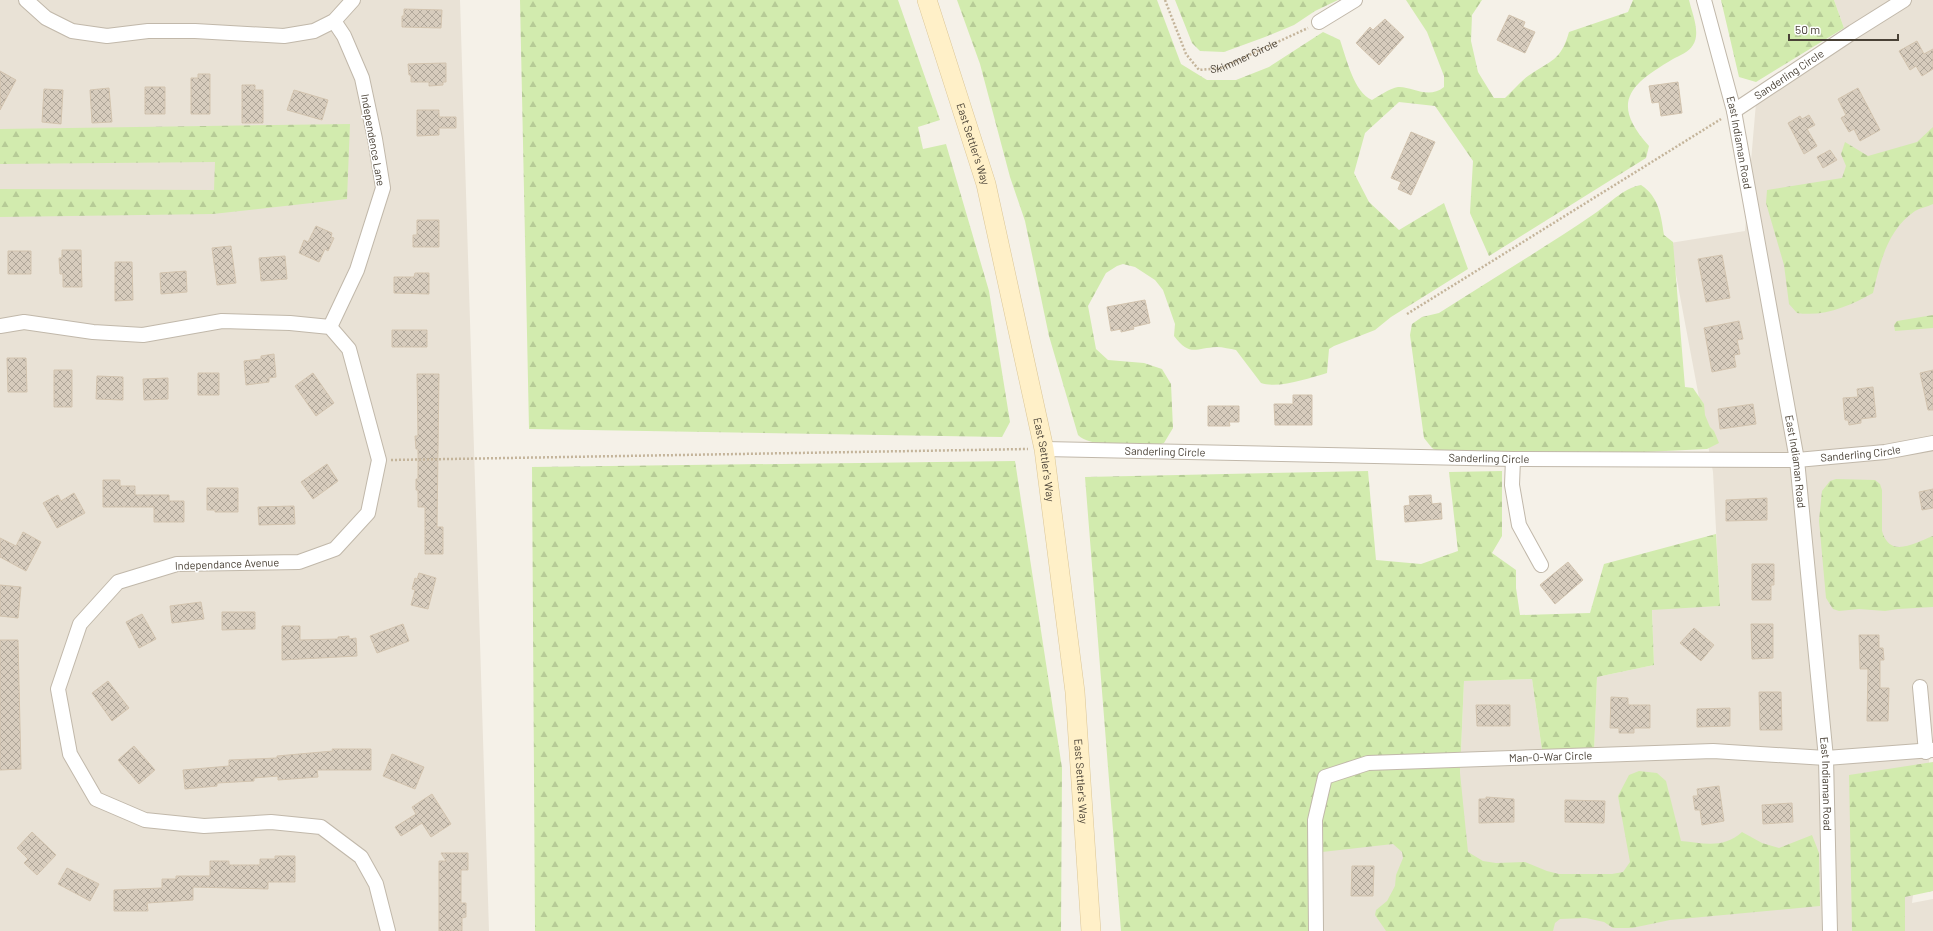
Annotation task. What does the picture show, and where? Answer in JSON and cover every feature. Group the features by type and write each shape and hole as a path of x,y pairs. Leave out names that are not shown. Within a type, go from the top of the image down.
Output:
{"main road":[{"name":"East Settler's Way","path":"927,0 986,184 1044,449 1075,692 1091,931"}],"street":[{"path":"26,0 46,18 72,31 107,36 148,31 195,31 284,36 314,31 334,21 353,0"},
{"path":"1319,22 1354,0"},
{"name":"East Indiaman Road","path":"1704,0 1734,111 1798,460 1826,758 1830,931"},
{"name":"Sanderling Circle","path":"1734,111 1904,0"},
{"name":"Independence Lane","path":"330,327 357,270 383,188 375,139 362,78 344,36 334,21"},
{"path":"0,326 24,322 93,332 143,335 222,321 290,323 330,327"},
{"name":"Independance Avenue","path":"330,327 349,349 379,460 368,513 335,549 299,562 177,564 118,582 80,624 58,689 70,754 96,799 145,820 204,826 271,822 321,827 361,857 376,884 388,931"},
{"name":"Sanderling Circle","path":"1044,449 1513,459 1798,460 1885,452 1933,443"},
{"path":"1513,459 1512,485 1519,525 1541,565"},
{"path":"1920,687 1929,751"},
{"name":"Man-O-War Circle","path":"1316,931 1314,820 1325,777 1368,763 1713,751 1826,758 1929,751"}],"path":[{"name":"Skimmer Circle","path":"1165,0 1186,54 1199,70 1221,68 1319,22"},
{"path":"1407,314 1734,111"},
{"path":"379,460 1044,449"}],"shaded area":[{"path":"0,0 460,0 489,931 0,931"},
{"path":"1834,0 1933,0 1933,729 1912,903 1933,899 1933,931 1311,931 1322,852 1460,773 1464,681 1532,679 1542,750 1594,752 1597,677 1654,665 1652,609 1720,606 1713,472 1670,243 1745,231 1756,103 1844,28"}],"green space":[{"path":"520,0 898,0 940,120 918,127 923,149 946,144 989,291 1010,422 1002,437 529,429"},
{"path":"957,0 1157,0 1181,64 1207,80 1236,80 1269,67 1323,32 1340,40 1348,65 1360,90 1372,100 1388,90 1398,87 1420,92 1432,92 1438,91 1444,87 1444,76 1427,32 1406,0 1482,0 1472,15 1471,41 1478,72 1494,98 1505,98 1528,76 1554,59 1559,54 1566,42 1569,32 1628,12 1633,0 1689,0 1695,23 1696,35 1693,45 1689,50 1658,68 1646,77 1636,86 1630,95 1628,106 1630,117 1637,131 1649,146 1646,158 1489,256 1470,213 1473,161 1435,106 1399,102 1365,133 1354,173 1369,202 1399,230 1444,203 1468,269 1391,317 1375,330 1329,349 1327,373 1285,384 1276,385 1261,383 1236,350 1217,347 1193,350 1184,347 1174,336 1175,324 1163,290 1155,280 1135,267 1123,264 1106,273 1088,306 1096,349 1108,360 1144,363 1162,369 1171,384 1173,428 1164,443 1148,447 1130,447 1091,442 1078,435 1049,336 1025,221 1010,177 980,64"},
{"path":"1175,0 1338,0 1315,11 1294,25 1224,52 1200,51 1192,43"},
{"path":"1721,0 1834,0 1844,28 1756,82 1739,77"},
{"path":"350,124 347,199 213,214 0,217 0,189 214,190 215,162 0,164 0,129"},
{"path":"1933,127 1933,204 1915,211 1905,219 1891,237 1882,259 1873,293 1846,306 1827,312 1807,314 1797,313 1789,304 1784,265 1766,203 1767,190 1842,178 1846,166 1841,154 1845,142 1868,156 1917,142"},
{"path":"1641,185 1652,195 1658,207 1664,235 1673,242 1685,387 1693,388 1704,404 1705,415 1719,443 1707,449 1623,453 1437,451 1432,448 1424,438 1410,335 1412,324 1422,317 1439,313 1537,252 1622,193"},
{"path":"1933,315 1933,328 1895,331 1894,325 1897,321"},
{"path":"1015,461 1062,768 1061,931 535,931 532,467"},
{"path":"1368,471 1376,560 1421,564 1458,551 1449,472 1502,471 1502,536 1492,553 1516,570 1516,588 1520,615 1590,613 1604,564 1716,534 1720,606 1652,610 1654,665 1597,677 1594,752 1542,750 1532,679 1464,681 1460,773 1468,852 1483,861 1496,863 1525,862 1559,874 1612,874 1623,872 1630,862 1618,796 1629,775 1639,771 1657,773 1666,781 1681,841 1705,844 1720,843 1728,841 1742,832 1762,843 1779,848 1812,835 1819,853 1820,906 1670,920 1632,928 1613,928 1604,922 1586,918 1560,919 1555,923 1553,931 1386,931 1375,915 1376,910 1387,901 1395,886 1396,875 1403,858 1402,852 1393,844 1322,852 1311,931 1121,931 1085,477"},
{"path":"1836,479 1875,480 1880,484 1882,490 1882,531 1886,540 1891,545 1903,547 1933,536 1933,607 1885,611 1859,609 1839,611 1833,609 1826,598 1819,521 1822,491 1830,481"},
{"path":"1933,762 1933,891 1905,897 1905,931 1852,931 1849,775"}],"building":[{"path":"404,9 442,10 441,28 402,27 402,16 404,16"},
{"path":"1509,15 1525,22 1523,27 1535,32 1525,53 1497,40"},
{"path":"1385,19 1404,37 1379,65 1356,43 1370,27 1373,30"},
{"path":"1917,41 1924,54 1933,49 1933,69 1922,76 1916,66 1910,70 1899,51"},
{"path":"446,63 446,82 443,82 443,85 429,86 429,82 411,82 408,64"},
{"path":"0,71 16,80 0,110"},
{"path":"198,74 210,74 210,114 191,114 191,78 198,78"},
{"path":"1678,82 1682,113 1661,116 1659,102 1652,103 1649,86"},
{"path":"242,85 255,85 255,90 263,90 263,123 242,123"},
{"path":"145,87 165,87 165,114 145,114"},
{"path":"109,88 112,122 92,123 90,90"},
{"path":"1858,88 1880,130 1860,141 1854,129 1849,132 1841,118 1846,115 1838,99"},
{"path":"44,89 63,90 61,124 42,122"},
{"path":"294,90 328,100 322,120 287,110"},
{"path":"417,110 439,110 439,117 456,117 456,128 439,128 439,135 417,136"},
{"path":"1809,115 1815,125 1807,129 1817,146 1804,154 1788,123 1800,116 1802,119"},
{"path":"1411,132 1435,142 1411,195 1398,189 1401,182 1391,178"},
{"path":"1830,150 1837,160 1823,168 1817,157"},
{"path":"417,220 439,220 439,247 413,247 413,235 417,235"},
{"path":"316,226 332,233 331,237 334,238 328,251 325,249 319,262 299,253 304,240 308,242"},
{"path":"231,246 236,283 217,285 212,248"},
{"path":"62,250 81,250 82,287 63,287 63,274 60,274 59,258 62,258"},
{"path":"8,251 31,251 31,274 8,274"},
{"path":"1722,255 1730,298 1706,302 1698,259"},
{"path":"285,256 287,279 261,281 259,258"},
{"path":"115,262 132,262 133,300 115,301"},
{"path":"186,271 187,292 161,294 160,273"},
{"path":"415,273 429,273 429,294 394,293 394,277 414,277"},
{"path":"1145,300 1150,323 1133,327 1134,329 1121,332 1121,329 1111,331 1107,307"},
{"path":"1739,321 1743,339 1737,340 1740,354 1734,355 1736,367 1712,372 1704,328"},
{"path":"392,330 427,330 427,347 392,347"},
{"path":"274,354 276,377 269,378 269,382 246,385 244,361 261,359 261,356"},
{"path":"7,358 26,358 27,392 8,392"},
{"path":"54,370 72,370 72,407 54,407"},
{"path":"1933,370 1933,410 1928,410 1920,373"},
{"path":"198,373 219,373 219,395 198,395"},
{"path":"313,373 334,403 316,416 295,386"},
{"path":"417,374 439,374 437,527 443,527 443,554 425,554 425,507 418,507 418,490 416,490 416,479 418,479 418,449 416,449 415,436 418,436"},
{"path":"97,376 123,377 123,400 96,399"},
{"path":"168,378 168,399 144,400 143,379"},
{"path":"1873,387 1876,417 1861,419 1861,423 1849,425 1848,420 1845,420 1843,398 1858,397 1857,389"},
{"path":"1293,395 1312,395 1312,425 1275,425 1274,404 1293,404"},
{"path":"1753,404 1756,424 1720,429 1718,409"},
{"path":"1208,406 1239,406 1239,422 1229,422 1230,426 1208,426"},
{"path":"327,464 338,481 313,499 301,482"},
{"path":"103,480 120,480 120,486 135,486 135,495 169,495 169,501 184,501 184,522 154,522 154,507 103,507"},
{"path":"207,488 238,488 238,512 215,512 215,510 207,510"},
{"path":"1933,489 1933,508 1922,510 1919,492"},
{"path":"74,493 85,513 57,528 43,503 58,495 61,501"},
{"path":"1431,495 1432,504 1441,503 1442,519 1405,522 1404,506 1410,505 1409,496"},
{"path":"1767,498 1767,520 1726,521 1726,500"},
{"path":"294,506 295,524 259,525 258,507"},
{"path":"23,532 41,542 26,571 0,557 0,538 16,546"},
{"path":"1568,562 1583,580 1555,604 1540,585"},
{"path":"1752,564 1774,564 1774,585 1771,585 1771,600 1752,600"},
{"path":"419,573 436,578 428,609 411,605 415,590 412,589 415,578 417,579"},
{"path":"0,585 21,587 18,618 0,616"},
{"path":"201,602 204,619 172,623 170,606"},
{"path":"222,612 255,612 255,629 222,630"},
{"path":"142,614 156,639 139,648 126,622"},
{"path":"403,624 409,641 377,653 370,636"},
{"path":"1751,624 1773,624 1773,658 1752,659"},
{"path":"282,626 300,626 300,640 338,639 338,637 349,636 349,639 356,638 357,656 282,660"},
{"path":"1694,628 1714,645 1701,661 1680,643"},
{"path":"1859,635 1879,635 1879,648 1883,648 1884,660 1880,660 1880,688 1889,688 1888,721 1867,721 1868,669 1860,669"},
{"path":"0,640 18,640 21,769 0,770"},
{"path":"108,681 129,708 112,721 92,693"},
{"path":"1759,692 1781,692 1782,730 1760,730"},
{"path":"1611,697 1628,698 1628,705 1650,705 1650,728 1634,728 1634,733 1619,733 1619,728 1610,728"},
{"path":"1476,705 1510,705 1510,726 1477,726"},
{"path":"1730,708 1730,726 1697,727 1697,709"},
{"path":"134,746 155,770 139,784 118,760"},
{"path":"332,749 371,749 371,770 317,770 318,777 278,780 278,776 254,778 254,781 217,783 217,786 185,789 183,770 229,766 229,760 277,758 277,756 333,751"},
{"path":"392,754 424,767 415,789 383,776"},
{"path":"1719,786 1724,821 1702,825 1700,810 1695,810 1693,796 1698,796 1697,789"},
{"path":"432,794 451,824 431,837 422,823 401,836 395,827 416,814 412,807"},
{"path":"1486,797 1514,799 1514,822 1479,823 1479,799 1486,799"},
{"path":"1565,800 1605,801 1604,823 1565,822"},
{"path":"1792,803 1793,822 1763,824 1762,805"},
{"path":"32,832 56,855 37,875 24,863 28,859 17,848"},
{"path":"441,853 468,853 468,870 461,870 461,903 466,903 466,917 462,918 462,931 439,931 439,861 446,861"},
{"path":"275,856 295,856 295,882 268,882 268,889 193,887 193,900 147,903 148,911 114,911 114,890 162,888 162,879 176,879 176,876 210,876 210,861 229,861 229,865 260,865 260,859 275,859"},
{"path":"1352,866 1374,866 1373,896 1351,896"},
{"path":"67,868 99,884 90,901 58,884"}]}
